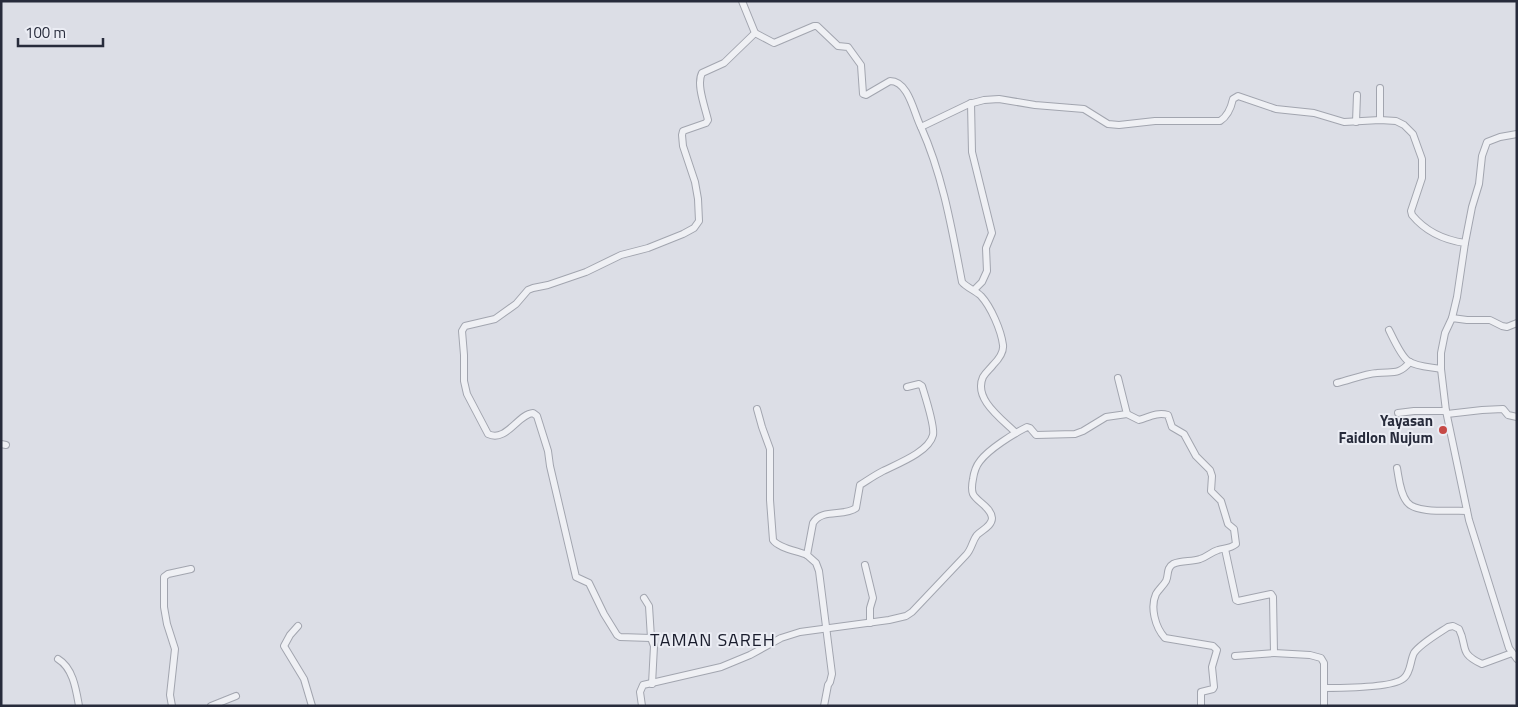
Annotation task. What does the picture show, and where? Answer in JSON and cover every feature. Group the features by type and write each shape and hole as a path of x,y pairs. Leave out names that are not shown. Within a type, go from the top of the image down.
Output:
{"street":[{"path":"742,1 755,33 774,42 817,26 838,46 847,46 861,65 863,94 866,95 890,81 899,83 907,94 930,147 962,282 982,297 990,309 1003,345 998,360 984,375 981,382 981,390 988,405 1016,432"},
{"path":"651,638 620,637 604,614 589,583 576,577 548,451 537,416 533,413 528,413 501,434 494,436 488,434 467,394 464,381 462,331 465,326 495,319 516,304 528,290 586,272 621,254 648,248 684,234 694,228 699,221 698,199 695,182 683,146 682,133 706,123 708,120 700,83 702,72 724,63 755,33"},
{"path":"1380,88 1380,120"},
{"path":"1356,122 1357,95"},
{"path":"921,127 971,103 999,99 1034,105 1084,109 1108,124 1119,125 1155,121 1220,121 1231,109 1233,99 1238,96 1276,109 1314,113 1344,122 1380,120 1396,122 1404,125 1413,134 1422,159 1422,178 1411,211 1412,216 1437,236 1465,243"},
{"path":"971,103 972,152 992,233 986,248 987,271 982,282 974,290"},
{"path":"1324,688 1373,686 1398,682 1408,673 1417,650 1448,627 1453,626 1461,631 1463,648 1472,660 1482,664 1515,656 1509,648 1467,511 1446,413 1440,368 1445,333 1452,318 1457,297 1472,207 1479,184 1482,156 1487,142 1517,134"},
{"path":"1452,318 1490,320 1507,327 1517,323"},
{"path":"1388,330 1405,358 1410,362 1440,368"},
{"path":"1337,383 1376,373 1393,373 1405,368 1410,362"},
{"path":"1118,378 1127,414"},
{"path":"807,555 813,523 816,518 851,512 856,508 860,485 915,455 933,435 922,386 919,384 907,387"},
{"path":"1398,413 1414,411 1446,413 1503,409 1508,415 1517,417"},
{"path":"758,410 770,448 770,500 773,540 776,545 807,555 817,565 832,674 824,706"},
{"path":"642,706 640,692 643,685 721,667 750,655 781,638 800,632 870,623 906,616 971,550 975,538 992,519 989,511 972,492 971,487 975,469 979,461 1016,432 1028,427 1036,434 1071,434 1084,431 1106,417 1127,414 1139,420 1154,415 1168,415 1172,426 1184,434 1196,456 1208,468 1212,476 1210,491 1222,503 1228,524 1234,528 1236,544 1232,548 1215,551 1198,560 1181,562 1170,566 1166,580 1153,603 1154,617 1165,638 1213,646 1216,650 1212,667 1214,687 1213,689 1201,692 1201,706"},
{"path":"1397,468 1402,492 1406,502 1411,506 1421,510 1467,511"},
{"path":"1225,549 1236,600 1270,594 1272,596 1274,653"},
{"path":"865,565 873,598 870,608 870,623"},
{"path":"172,706 170,695 175,648 167,624 164,607 164,577 168,574 191,569"},
{"path":"644,598 649,606 651,638 654,646 652,684"},
{"path":"298,626 284,646 304,679 312,706"},
{"path":"1235,656 1274,653 1310,655 1322,658 1324,663 1324,706"},
{"path":"58,659 63,662 75,682 79,706"},
{"path":"211,706 236,696"}],"place":[{"name":"Yayasan Faidlon Nujum","path":"1443,430"}],"district":[{"name":"TAMAN SAREH","path":"713,640"}]}
